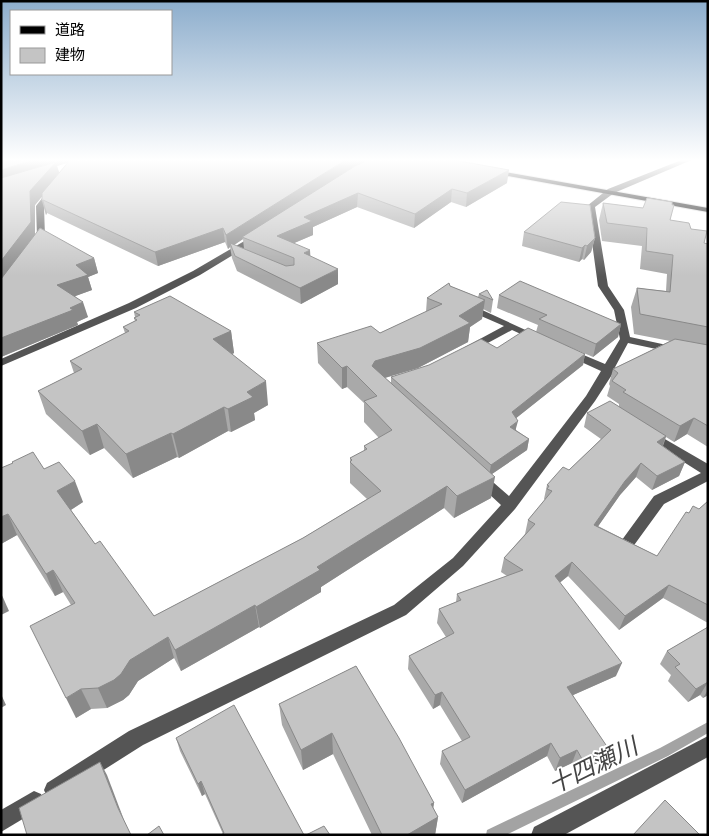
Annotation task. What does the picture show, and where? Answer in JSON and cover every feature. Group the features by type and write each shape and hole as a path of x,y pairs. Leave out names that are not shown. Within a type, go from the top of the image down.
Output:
{"main road":[{"path":"647,198 708,210"}],"street":[{"path":"30,252 41,237 40,206 47,198"},
{"path":"1,822 136,738 400,610 458,562 510,505 595,400 625,339 619,310 603,286 591,206 602,198"},
{"path":"1,364 100,322 237,254 269,228"},
{"path":"462,304 609,370"},
{"path":"455,355 512,326"},
{"path":"625,339 708,357"},
{"path":"641,429 708,471"},
{"path":"473,472 510,505"},
{"path":"628,544 659,500 708,475"},
{"path":"542,835 708,746"}],"building":[{"path":"1,198 30,198 31,222 1,261"},
{"path":"42,198 285,198 226,235 223,228 155,252 42,201"},
{"path":"304,198 347,198 304,217 312,221 277,236 310,250 304,253 338,269 300,288 235,256 230,243 286,266 294,265 294,258 242,237"},
{"path":"372,198 439,198 415,214"},
{"path":"647,198 672,202 672,205 674,205 670,220 689,223 691,229 707,231 704,243 708,244 708,327 640,314 637,288 670,292 673,255 646,251 647,228 607,223 603,203 643,208"},
{"path":"561,202 590,205 595,238 587,246 585,245 582,248 524,232"},
{"path":"40,228 94,258 76,265 88,275 57,285 83,302 70,308 73,310 1,338 1,279"},
{"path":"520,281 621,324 596,344 539,319 547,315 499,295"},
{"path":"449,283 450,286 485,300 459,316 470,323 420,348 375,361 372,366 495,477 457,496 447,486 317,567 320,570 256,607 255,605 175,650 168,637 130,660 121,674 114,680 98,688 81,689 66,698 30,626 75,603 53,570 46,574 8,514 1,517 1,468 33,452 44,469 59,462 75,481 57,491 95,544 100,541 154,616 303,538 381,491 350,462 352,460 350,458 367,449 364,446 392,430 364,401 377,396 347,366 342,368 317,343 371,326 380,333 442,304 427,298"},
{"path":"487,290 493,300 479,294"},
{"path":"170,296 231,331 213,339 266,381 247,392 253,397 228,409 224,407 173,434 171,433 126,454 97,424 82,431 38,391 82,369 70,361 129,331 123,327 137,320 134,318 140,315 134,312"},
{"path":"528,328 585,354 512,412 518,421 510,427 529,439 491,465 391,377 429,365 481,339 497,348"},
{"path":"675,339 708,345 708,426 694,418 680,426 623,392 626,390 612,381 618,373 613,369"},
{"path":"610,401 666,436 657,442 685,462 657,476 641,463 625,481 594,525 657,556 686,512 689,513 693,506 699,509 708,501 708,605 669,585 625,616 572,562 555,576 622,663 567,687 608,748 582,759 577,750 560,758 551,743 465,790 442,751 470,737 442,692 435,695 409,656 454,633 439,609 461,600 457,594 523,570 504,558 535,524 528,520 552,491 547,489 549,486 547,485 563,467 569,470 611,430 587,413"},
{"path":"708,627 708,682 696,689 675,667 680,664 667,651"},
{"path":"356,666 399,738 434,803 431,804 438,817 407,835 382,835 332,733 301,750 279,704"},
{"path":"234,705 304,835 221,835 224,833 201,781 198,784 176,738"},
{"path":"100,762 131,835 27,835 19,808"},
{"path":"665,800 700,835 633,835"},
{"path":"159,826 164,835 147,835"},
{"path":"324,826 330,835 306,835"}],"waterway":[{"name":"十四瀬川","path":"492,835 664,752 708,727"}]}
